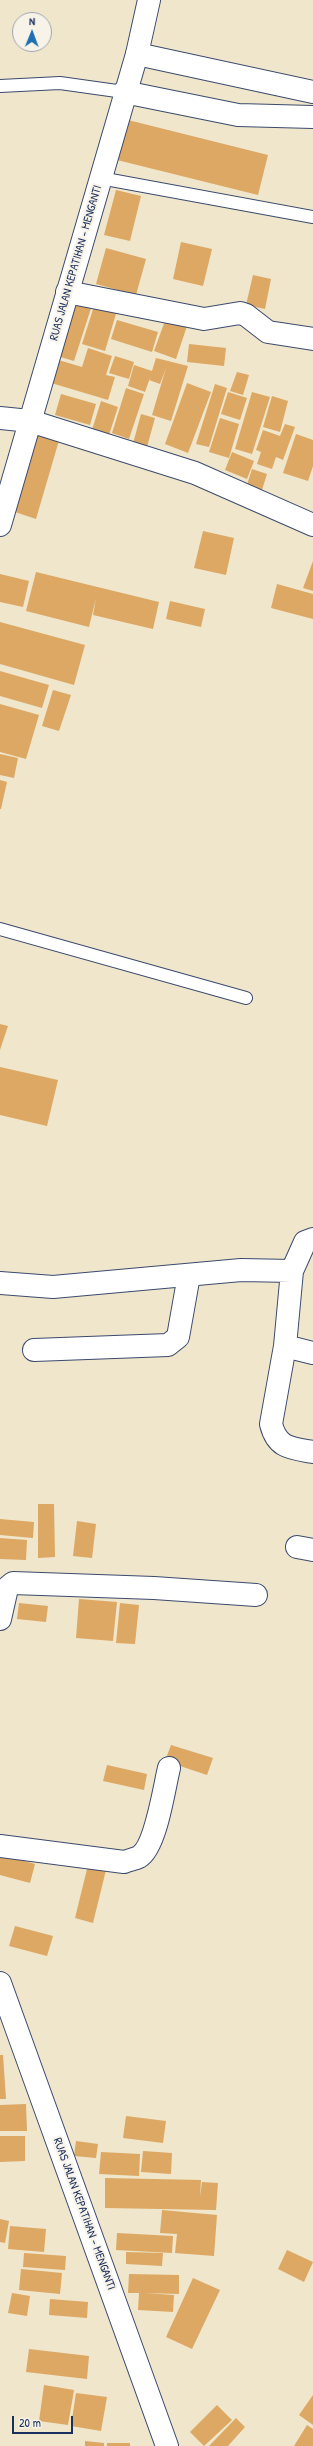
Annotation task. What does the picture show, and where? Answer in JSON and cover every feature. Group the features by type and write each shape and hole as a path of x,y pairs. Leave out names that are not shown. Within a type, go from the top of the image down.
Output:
{"street":[{"name":"RUAS JALAN KEPATIHAN - MENGANTI","path":"0,525 124,92 137,54 149,0"},
{"path":"137,54 313,92"},
{"path":"124,92 238,115 313,117"},
{"path":"67,292 204,319 240,313 246,315 268,332 313,339"},
{"path":"0,418 30,422 195,473 313,525"},
{"path":"313,1239 305,1242 292,1271 285,1346 271,1424 274,1436 284,1446 313,1452"},
{"path":"0,1283 54,1288 241,1270 292,1271"},
{"path":"34,1350 168,1345 178,1338 189,1275"},
{"path":"285,1346 313,1353"},
{"path":"0,1619 7,1588 13,1583 154,1588 256,1595"},
{"path":"0,1846 124,1862 139,1857 148,1848 152,1837 169,1768"},
{"name":"RUAS JALAN KEPATIHAN - MENGANTI","path":"0,1983 7,2018 167,2446"}],"lane":[{"path":"0,86 60,83 124,92"},
{"path":"100,178 313,216"},
{"path":"0,929 246,998"}],"building":[{"path":"124,119 268,155 258,195 113,159"},
{"path":"116,190 141,196 130,241 104,235"},
{"path":"181,242 212,249 203,286 173,279"},
{"path":"106,248 146,259 136,295 96,284"},
{"path":"253,275 271,279 265,309 246,305"},
{"path":"76,297 93,302 74,361 57,356"},
{"path":"96,300 118,307 105,351 82,344"},
{"path":"166,318 187,326 176,359 154,351"},
{"path":"117,320 158,332 152,352 111,339"},
{"path":"189,344 226,348 224,366 187,362"},
{"path":"88,348 112,356 106,375 115,377 108,400 48,382 55,359 82,367"},
{"path":"115,356 134,362 129,379 109,373"},
{"path":"156,358 188,366 171,421 152,415 166,368 160,384 149,380 145,392 128,386 134,365 152,371"},
{"path":"237,372 249,375 243,395 230,391"},
{"path":"187,383 211,392 188,453 165,444"},
{"path":"215,384 227,388 209,447 196,444"},
{"path":"126,388 144,394 129,439 112,433"},
{"path":"228,392 247,398 240,420 221,414"},
{"path":"252,392 270,397 252,454 235,449"},
{"path":"61,394 96,404 90,425 55,415"},
{"path":"272,396 288,401 280,432 263,427"},
{"path":"101,401 118,407 109,435 92,430"},
{"path":"141,414 155,418 145,454 131,451"},
{"path":"220,418 239,424 229,458 209,452"},
{"path":"285,424 295,427 283,460 276,457 272,469 257,464 261,452 256,450 263,430 280,436"},
{"path":"38,431 60,437 36,519 15,512"},
{"path":"296,434 313,440 313,466 308,481 283,473"},
{"path":"232,452 254,461 247,479 225,470"},
{"path":"252,469 267,474 261,493 246,488"},
{"path":"203,531 234,538 226,575 194,568"},
{"path":"313,561 313,591 303,588"},
{"path":"36,572 159,602 153,629 93,615 96,598 89,627 26,611"},
{"path":"0,574 29,581 23,607 0,602"},
{"path":"277,584 313,594 313,619 271,608"},
{"path":"170,601 205,609 201,627 166,619"},
{"path":"0,622 85,645 74,685 0,664"},
{"path":"0,671 49,685 42,708 0,696"},
{"path":"53,690 71,695 59,731 42,726"},
{"path":"0,704 39,715 26,759 0,752"},
{"path":"0,754 18,758 14,778 0,775"},
{"path":"0,780 7,782 1,809 0,809"},
{"path":"0,1024 8,1026 0,1050"},
{"path":"0,1067 58,1080 47,1126 0,1115"},
{"path":"38,1504 54,1504 55,1557 38,1558"},
{"path":"0,1519 34,1522 33,1538 0,1535"},
{"path":"77,1521 96,1524 92,1558 73,1556"},
{"path":"0,1538 27,1540 26,1560 0,1559"},
{"path":"79,1599 117,1602 113,1641 76,1638"},
{"path":"19,1603 48,1606 46,1622 17,1619"},
{"path":"120,1603 139,1605 135,1644 116,1643"},
{"path":"171,1745 213,1758 207,1775 165,1761"},
{"path":"107,1765 147,1774 144,1790 103,1781"},
{"path":"0,1854 35,1864 30,1883 0,1875"},
{"path":"88,1865 106,1870 93,1923 75,1918"},
{"path":"15,1926 53,1936 47,1956 9,1946"},
{"path":"0,2055 3,2055 6,2099 0,2099"},
{"path":"26,2104 27,2131 0,2131 0,2105"},
{"path":"126,2116 166,2121 163,2143 123,2138"},
{"path":"0,2136 25,2136 25,2161 0,2162"},
{"path":"76,2141 98,2144 96,2158 74,2156"},
{"path":"143,2151 172,2153 171,2174 141,2172"},
{"path":"101,2152 140,2154 139,2176 99,2174"},
{"path":"105,2178 201,2180 200,2197 202,2182 218,2183 216,2210 105,2208"},
{"path":"162,2210 217,2215 214,2256 175,2253 177,2234 160,2233"},
{"path":"0,2219 9,2221 5,2243 0,2242"},
{"path":"10,2226 46,2229 44,2252 8,2249"},
{"path":"117,2233 173,2236 172,2253 116,2250"},
{"path":"287,2250 313,2262 304,2282 278,2269"},
{"path":"126,2252 163,2253 162,2266 126,2264"},
{"path":"24,2253 66,2256 65,2270 23,2267"},
{"path":"21,2269 62,2273 60,2294 19,2290"},
{"path":"129,2274 179,2275 179,2294 144,2293 174,2295 173,2312 138,2310 139,2293 128,2293"},
{"path":"193,2278 220,2290 192,2349 166,2337"},
{"path":"12,2293 30,2296 27,2316 8,2313"},
{"path":"50,2299 88,2302 87,2318 49,2315"},
{"path":"29,2349 89,2356 87,2379 26,2372"},
{"path":"44,2385 74,2390 68,2425 39,2421"},
{"path":"76,2393 107,2397 101,2431 71,2426"},
{"path":"313,2395 313,2425 299,2415"},
{"path":"217,2405 232,2420 204,2446 190,2432"},
{"path":"236,2418 245,2427 228,2446 209,2446"},
{"path":"307,2425 313,2429 313,2446 294,2446"},
{"path":"85,2441 104,2443 104,2446 85,2446"},
{"path":"107,2443 130,2443 130,2446 107,2446"}]}
